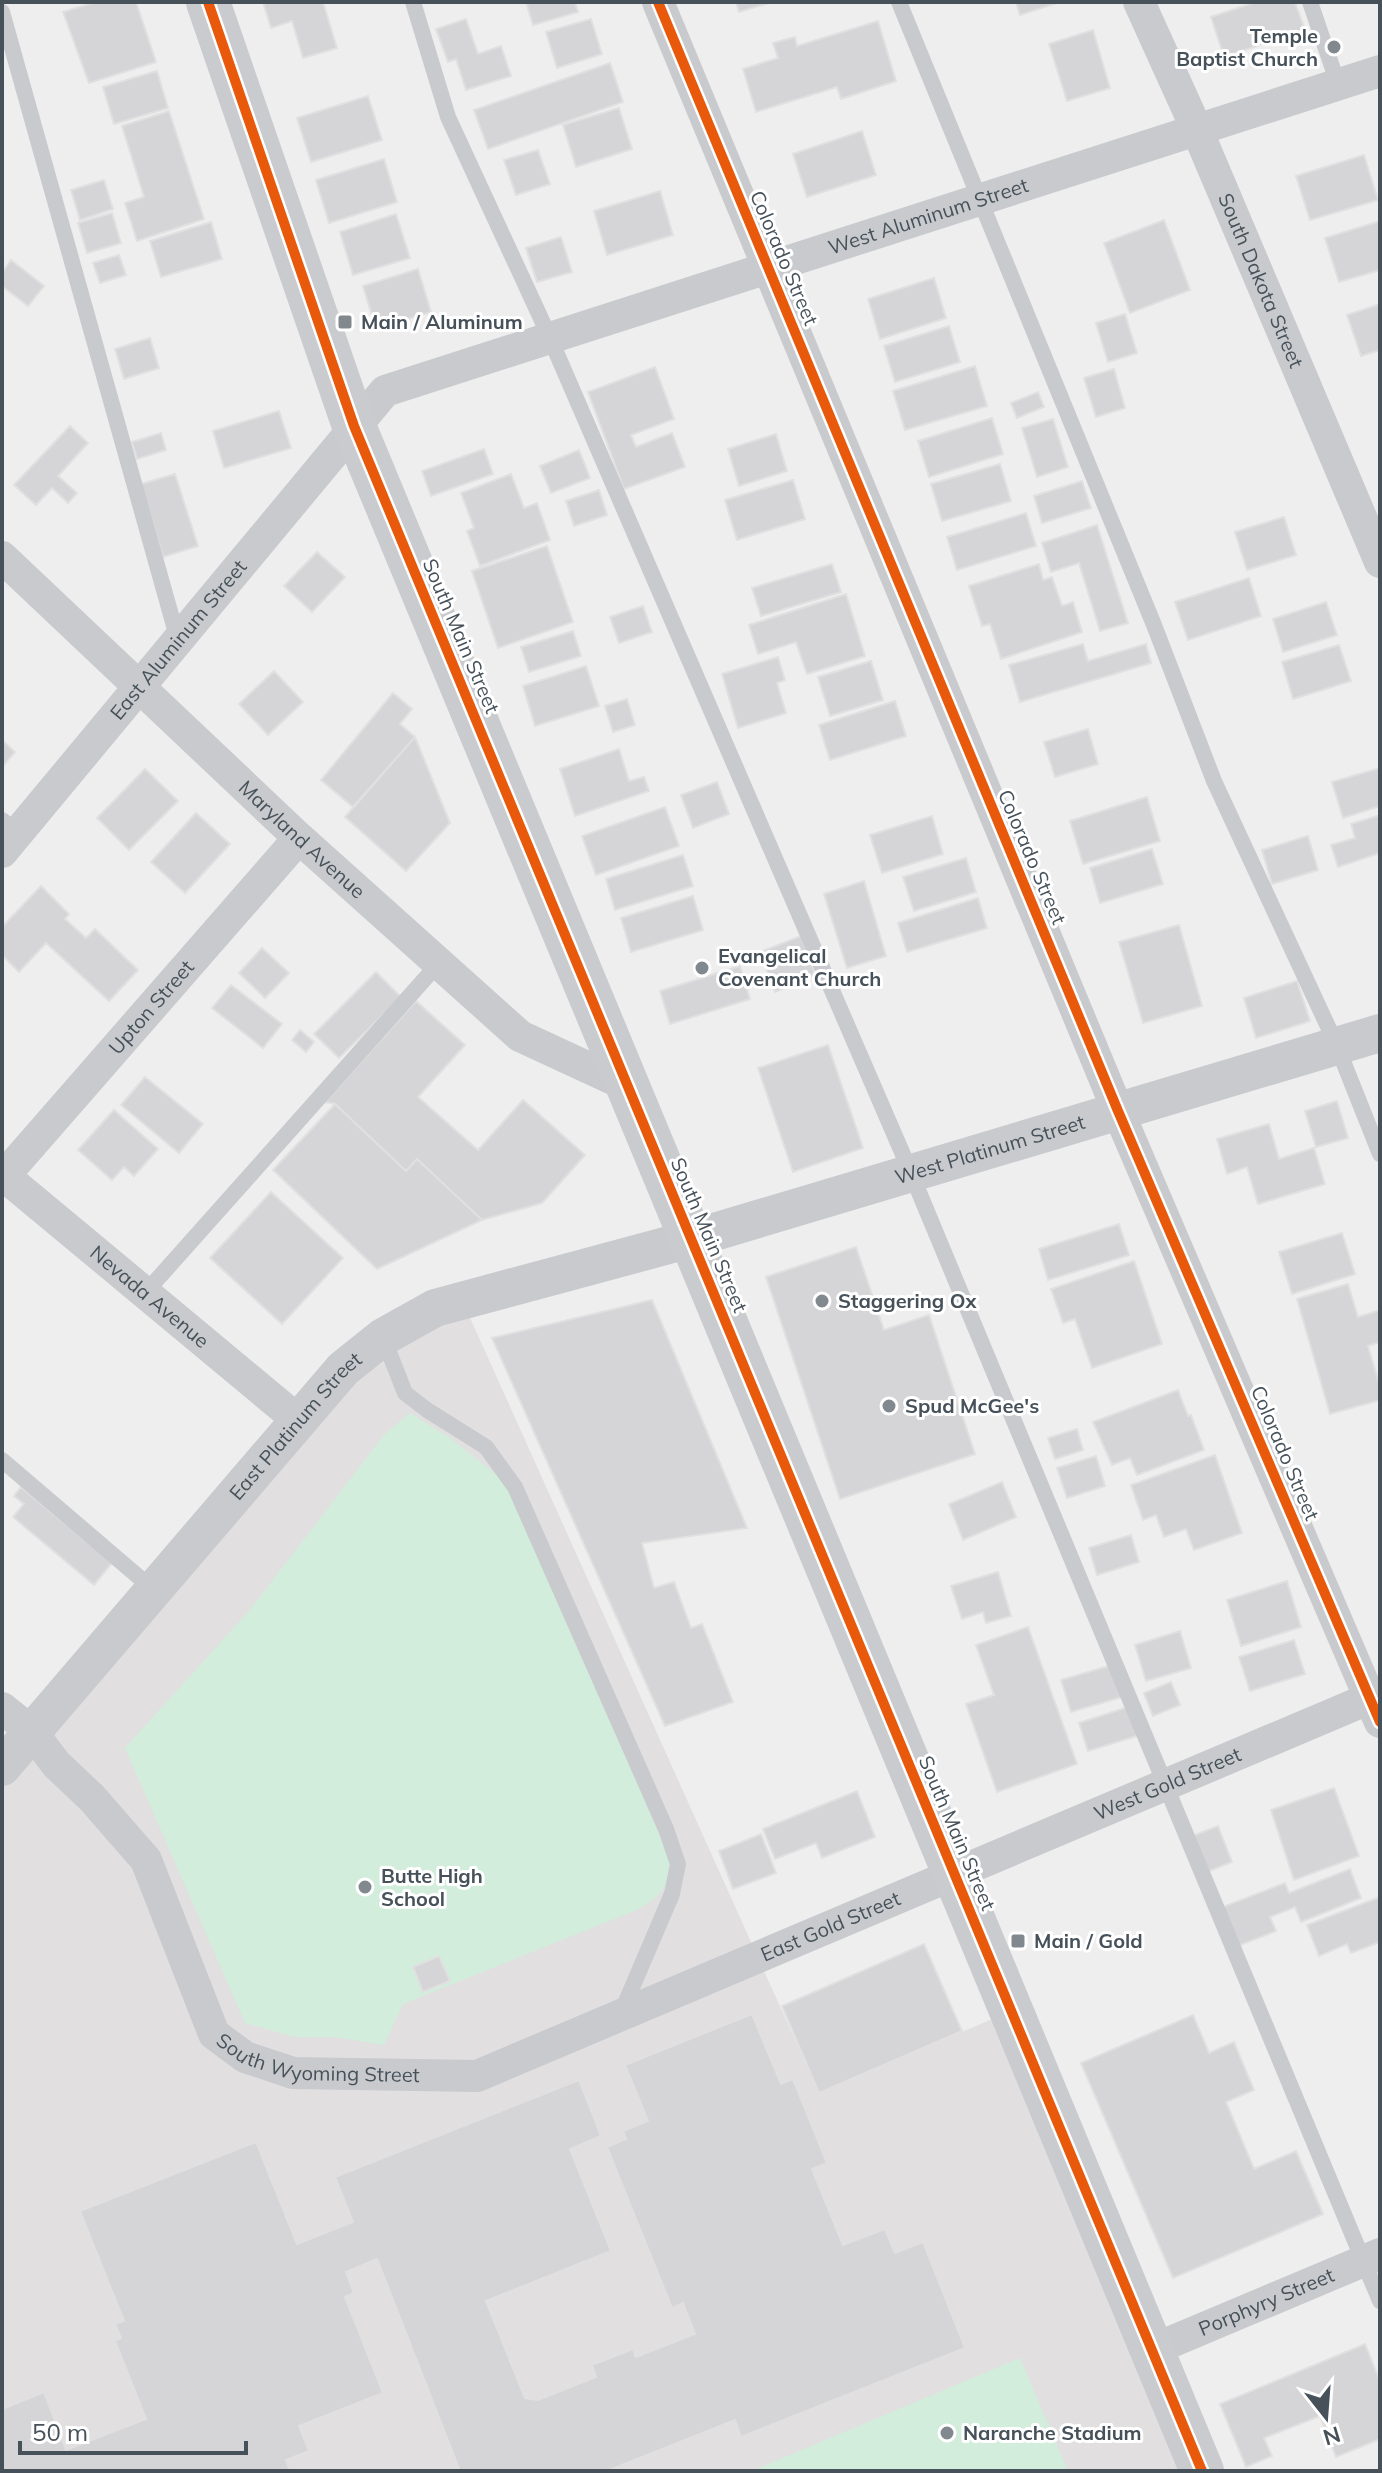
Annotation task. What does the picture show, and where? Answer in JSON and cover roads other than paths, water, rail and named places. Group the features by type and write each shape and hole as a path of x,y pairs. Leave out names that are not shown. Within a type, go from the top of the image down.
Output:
{"main road":[{"name":"South Main Street","path":"208,2 354,426 1202,2471"}],"street":[{"name":"Colorado Street","path":"658,2 1118,1111 1377,1705"},
{"name":"South Dakota Street","path":"1139,2 1197,130 1380,562"},
{"name":"West Aluminum Street","path":"354,426 385,391 1380,71"},
{"name":"East Aluminum Street","path":"7,835 141,686 354,426"},
{"name":"Maryland Avenue","path":"2,557 299,838 520,1036 628,1086"},
{"name":"Upton Street","path":"3,1175 299,838"},
{"name":"West Platinum Street","path":"691,1239 1380,1033"},
{"name":"Nevada Avenue","path":"3,1175 299,1421"},
{"name":"East Platinum Street","path":"2,1767 343,1369 383,1337 435,1308 691,1239"},
{"name":"West Gold Street","path":"955,1874 1165,1785 1377,1705"},
{"name":"South Wyoming Street","path":"2,1708 32,1732 56,1764 92,1798 146,1860 214,2034 245,2057 293,2073 477,2076 708,1978"},
{"name":"East Gold Street","path":"708,1978 955,1874"},
{"name":"Porphyry Street","path":"1152,2350 1372,2258"}],"lane":[{"path":"413,2 448,117 550,338 911,1173 1165,1785 1372,2258 1380,2301"},
{"path":"899,2 1148,610 1214,781 1337,1046 1380,1154"},
{"path":"1310,2 1338,84"},
{"path":"2,12 178,642"},
{"path":"145,1293 439,963"},
{"path":"383,1337 405,1393 486,1447 515,1487 674,1852 678,1864 672,1894 620,2016"},
{"path":"2,1460 154,1590"}],"place":[{"name":"Temple Baptist Church","path":"1334,47"},
{"name":"Main / Aluminum","path":"345,322"},
{"name":"Evangelical Covenant Church","path":"702,968"},
{"name":"Staggering Ox","path":"822,1301"},
{"name":"Spud McGee's","path":"889,1406"},
{"name":"Butte High School","path":"365,1887"},
{"name":"Main / Gold","path":"1018,1941"},
{"name":"Naranche Stadium","path":"947,2433"}]}
